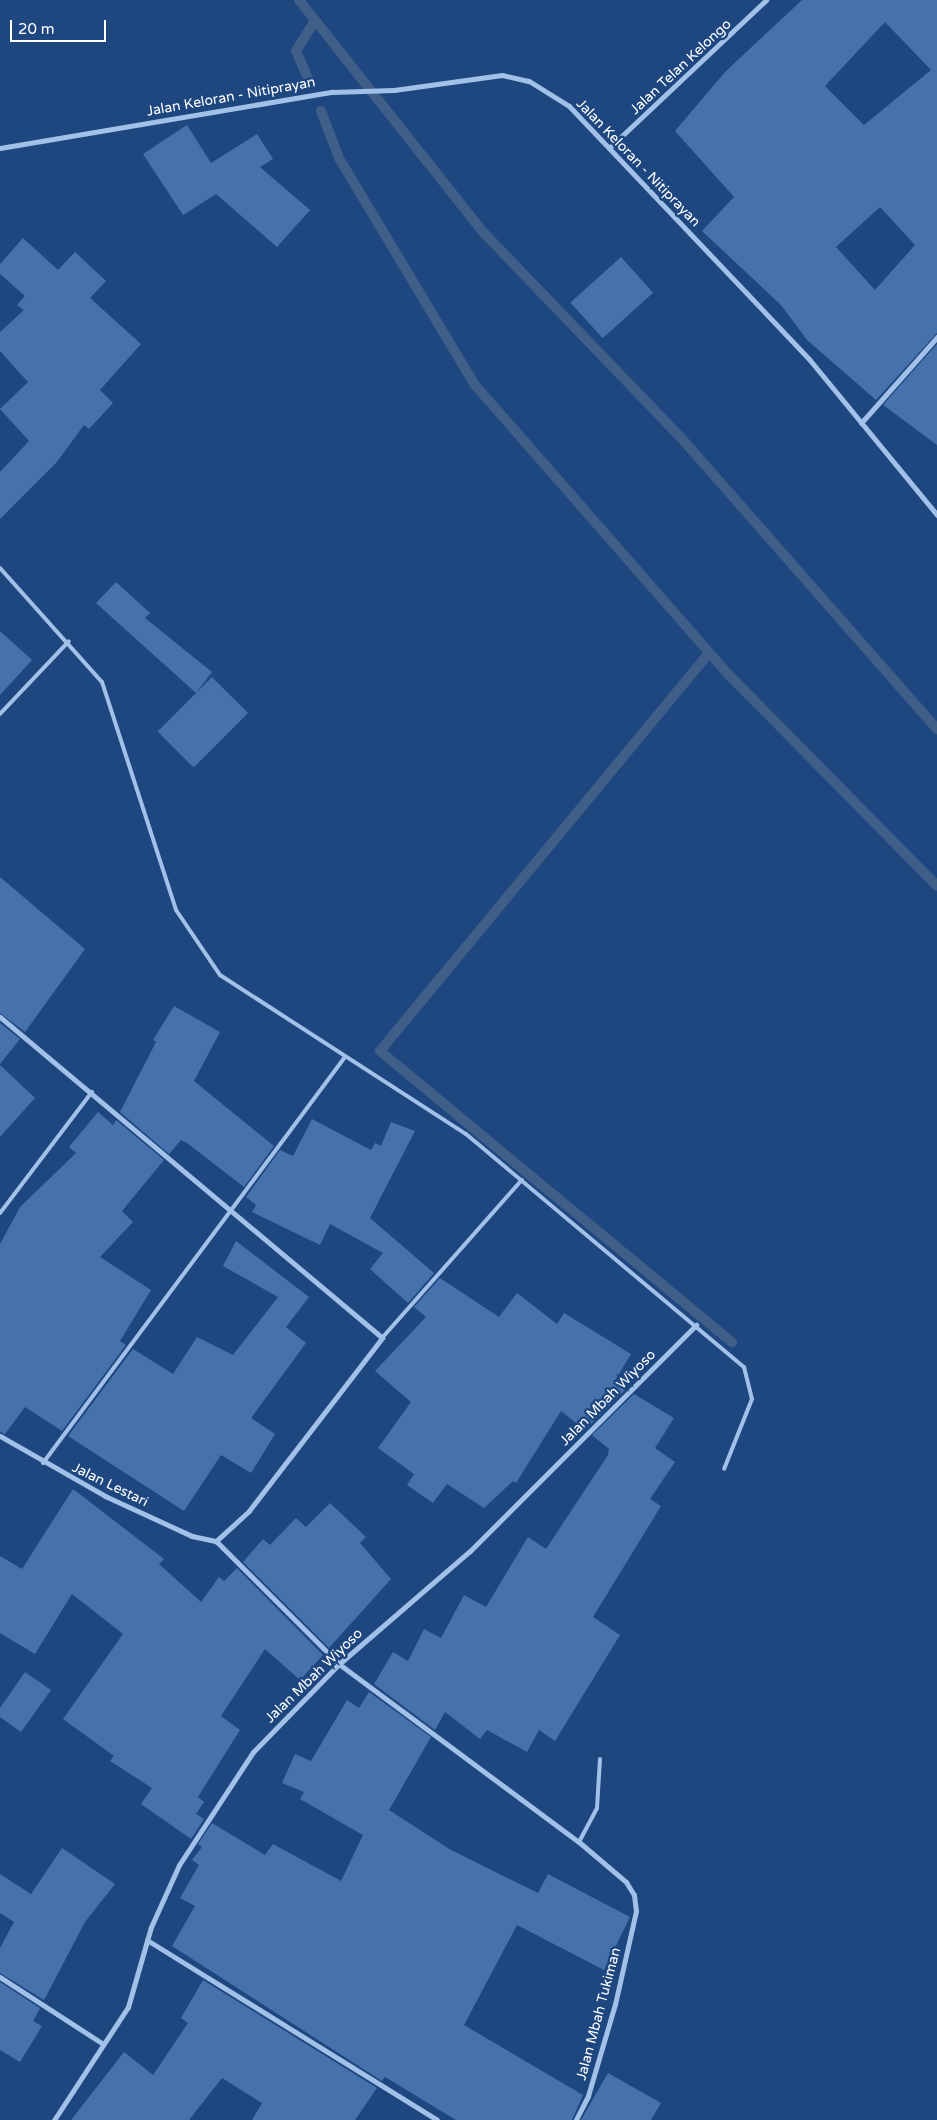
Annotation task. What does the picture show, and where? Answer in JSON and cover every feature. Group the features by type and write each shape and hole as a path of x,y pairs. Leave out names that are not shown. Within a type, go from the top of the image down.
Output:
{"street":[{"name":"Jalan Telan Kelongo","path":"609,148 766,0"},
{"name":"Jalan Keloran - Nitiprayan","path":"0,148 332,92 394,90 502,75 529,81 569,106 809,360 937,515"},
{"path":"861,423 937,337"},
{"path":"0,1017 234,1211 382,1338 249,1511 216,1542 339,1664 578,1842"},
{"name":"Jalan Mbah Wiyoso","path":"54,2120 128,2007 147,1940 179,1865 212,1809 253,1752 339,1664 470,1551 696,1325"},
{"name":"Jalan Lestari","path":"0,1436 43,1464 192,1536 216,1542"},
{"name":"Jalan Mbah Tukiman","path":"576,2120 588,2096 615,2004 636,1911 634,1895 626,1882 578,1842"},
{"path":"147,1940 437,2120"},
{"path":"0,1977 103,2044"}],"lane":[{"path":"0,568 69,641 102,682 176,910 220,975 466,1134 744,1366 752,1399 724,1469"},
{"path":"0,714 69,641"},
{"path":"43,1464 234,1211 345,1057"},
{"path":"0,1213 92,1092"},
{"path":"382,1338 522,1180"},
{"path":"578,1842 597,1808 600,1759"}],"building":[{"path":"802,0 937,0 937,333 876,400 807,340 781,305 702,231 734,197 675,131 726,71","holes":["885,22 931,70 864,125 825,86","880,207 915,245 875,290 836,247"]},
{"path":"187,125 211,163 257,134 273,159 260,167 310,210 277,247 216,194 183,215 143,154"},
{"path":"23,238 58,270 75,252 106,281 90,298 141,344 100,390 113,403 89,429 84,425 56,463 0,519 0,472 29,441 0,409 28,382 0,351 0,332 24,310 17,305 25,296 0,274 0,264"},
{"path":"621,257 653,293 603,338 570,303"},
{"path":"937,344 937,445 883,405"},
{"path":"116,582 150,613 145,618 212,672 196,693 96,603"},
{"path":"0,631 32,660 0,695"},
{"path":"212,677 248,713 194,768 158,731"},
{"path":"0,877 85,949 25,1032 0,1013"},
{"path":"174,1006 220,1032 194,1081 274,1146 244,1187 181,1140 169,1154 120,1112 156,1042 153,1040"},
{"path":"0,1023 20,1039 0,1064"},
{"path":"0,1065 35,1098 0,1137"},
{"path":"98,1112 113,1125 116,1120 164,1160 122,1211 133,1222 100,1257 151,1290 120,1341 126,1345 62,1431 25,1407 5,1434 0,1432 0,1244 20,1207 76,1153 69,1147"},
{"path":"312,1119 371,1150 375,1143 381,1146 391,1122 415,1131 370,1218 434,1273 408,1303 370,1269 383,1253 330,1224 320,1245 252,1212 256,1205 246,1197 280,1150 293,1156"},
{"path":"236,1241 309,1297 286,1327 306,1343 251,1418 275,1434 251,1473 221,1455 184,1511 68,1436 133,1349 173,1374 197,1337 233,1355 278,1297 223,1266"},
{"path":"440,1278 499,1317 517,1293 557,1324 564,1313 631,1354 614,1382 626,1389 585,1430 561,1411 516,1483 513,1481 484,1508 447,1484 433,1503 407,1485 414,1474 378,1448 411,1402 375,1371 426,1317 414,1307"},
{"path":"634,1394 674,1418 655,1448 675,1462 650,1499 661,1506 593,1617 620,1635 555,1741 539,1730 527,1752 487,1730 480,1739 445,1712 435,1730 374,1684 393,1652 408,1661 424,1629 441,1638 464,1595 486,1607 528,1537 546,1549 608,1455 609,1449 592,1435"},
{"path":"73,1489 164,1559 159,1564 201,1602 219,1577 224,1581 237,1568 323,1655 300,1680 265,1649 221,1716 240,1730 198,1797 204,1802 196,1814 204,1819 191,1839 141,1804 152,1788 110,1761 114,1756 63,1719 123,1634 72,1594 35,1654 0,1633 0,1556 22,1569"},
{"path":"330,1503 366,1537 360,1543 391,1579 329,1648 243,1562 263,1539 270,1545 296,1518 306,1527"},
{"path":"25,1672 51,1690 21,1732 0,1717 0,1708"},
{"path":"369,1692 431,1737 389,1810 451,1850 538,1893 548,1874 630,1917 604,1970 517,1925 464,2025 583,2095 572,2120 456,2120 385,2077 382,2081 172,1946 195,1906 180,1898 199,1865 192,1860 202,1847 198,1844 212,1823 265,1855 273,1844 341,1881 363,1835 300,1799 304,1792 282,1783 295,1754 311,1761 347,1700 359,1708"},
{"path":"62,1848 115,1884 85,1922 44,2000 0,1973 0,1948 14,1922 0,1913 0,1874 31,1894"},
{"path":"203,1980 377,2088 355,2120 252,2120 262,2103 222,2078 189,2120 71,2120 124,2052 153,2075 188,2023 181,2018"},
{"path":"0,1982 40,2008 33,2021 42,2026 20,2062 0,2050"},
{"path":"608,2073 661,2103 651,2120 581,2120"}],"waterway":[{"path":"299,0 483,232 683,440 937,729"},
{"path":"308,79 296,51 315,21"},
{"path":"321,111 339,158 475,385 729,675 937,886"},
{"path":"709,653 380,1051 732,1342"}]}
